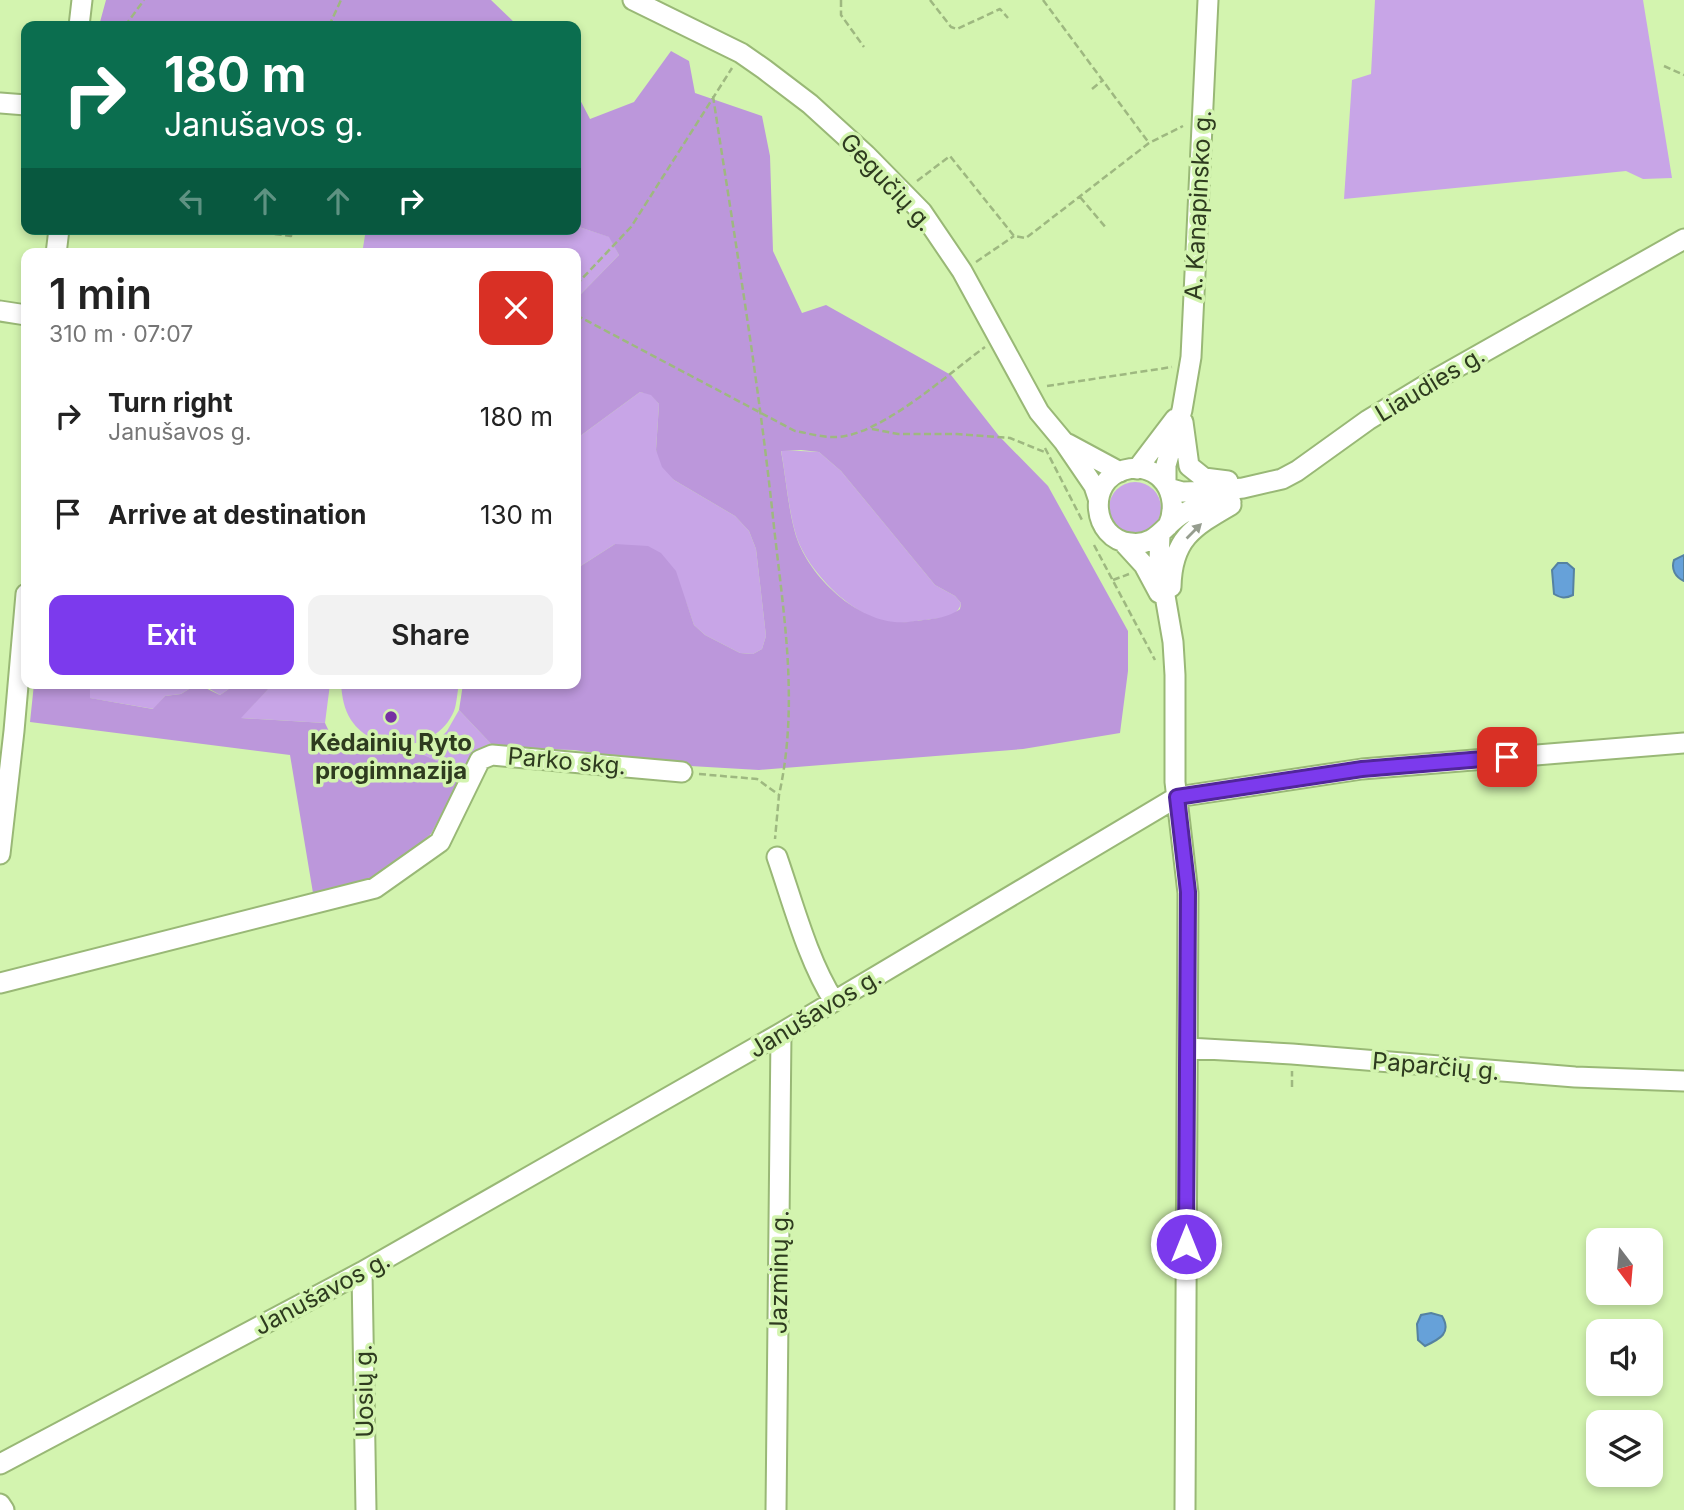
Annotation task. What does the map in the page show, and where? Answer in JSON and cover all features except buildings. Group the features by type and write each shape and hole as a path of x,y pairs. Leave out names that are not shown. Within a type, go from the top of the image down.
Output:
{"street":[{"path":"80,21 82,0"},
{"name":"Gegučių g.","path":"633,0 741,53 810,104 922,212 962,271 1039,412 1064,442 1094,486 1098,498"},
{"name":"A. Kanapinsko g.","path":"1182,410 1189,369 1208,0"},
{"path":"0,103 21,105"},
{"name":"Liaudies g.","path":"1167,486 1182,492 1215,491 1282,479 1429,383 1684,239"},
{"path":"0,311 21,315"},
{"path":"1182,410 1189,466 1198,475 1211,481 1282,479"},
{"path":"1170,616 1144,565 1123,542 1108,533 1101,522 1098,498 1110,478 1129,470 1182,410"},
{"path":"1170,616 1159,561 1164,531 1173,507 1167,486 1166,465 1182,410"},
{"path":"1064,442 1129,470 1148,471 1167,486"},
{"path":"1185,1510 1188,892 1177,797 1171,578 1176,551 1202,523 1238,500 1282,479"},
{"path":"1123,542 1140,544 1164,531 1182,514 1196,507 1238,500"},
{"path":"0,854 7,730 21,630"},
{"name":"Janušavos g.","path":"0,1464 362,1272 781,1033 1177,797 1362,769 1684,743"},
{"name":"Parko skg.","path":"0,983 375,888 440,842 480,761 492,755 682,772"},
{"path":"777,857 807,942 834,1001"},
{"name":"Jazminų g.","path":"776,1510 781,1033"},
{"name":"Paparčių g.","path":"1188,1048 1574,1077 1684,1082"},
{"name":"Uosių g.","path":"362,1272 366,1510"},
{"path":"0,1504 4,1510"}],"path":[{"path":"129,21 144,0"},
{"path":"330,21 341,0"},
{"path":"841,0 841,15 864,47"},
{"path":"930,0 951,27 957,30 1000,9 1008,18"},
{"path":"1043,0 1149,143"},
{"path":"581,280 631,227 741,53"},
{"path":"1664,66 1683,74"},
{"path":"1091,89 1103,80"},
{"path":"713,96 762,413 790,667 790,713 785,771 774,834 777,857"},
{"path":"902,192 950,156 1014,236 1026,238 1149,143 1183,126"},
{"path":"1080,197 1107,229"},
{"path":"962,271 1014,236"},
{"path":"581,318 795,431 835,438 870,428 899,411 990,343"},
{"path":"1028,392 1037,387 1170,367 1189,369"},
{"path":"870,428 898,434 957,434 1010,438 1047,453"},
{"path":"435,735 480,761"},
{"path":"682,772 757,779 779,795"}],"shaded area":[{"path":"106,0 491,0 513,21 100,21"},
{"path":"1375,0 1643,0 1672,178 1643,179 1626,171 1344,199 1352,80 1371,74"},
{"path":"671,51 689,61 695,93 762,116 770,156 773,251 802,313 826,305 951,375 999,436 1048,486 1128,631 1128,671 1120,733 1023,749 759,770 673,765 574,750 495,748 459,710 462,689 581,689 581,566 615,544 648,546 661,553 676,571 694,625 705,635 740,653 753,654 762,649 766,636 756,549 749,531 735,516 674,480 662,467 656,450 659,404 651,395 640,392 581,435 581,294 619,255 609,237 581,228 581,102 590,119 634,102","holes":["781,451 819,452 841,471 935,585 955,596 961,603 960,609 935,618 891,622 856,608 825,583 803,552 796,536"]},
{"path":"581,228 610,237 619,255 581,294 581,248 363,248 365,235 581,235"},
{"path":"640,392 651,394 659,404 656,450 674,480 735,516 749,531 756,549 766,636 762,649 753,654 740,653 705,635 694,625 686,602 615,544 581,566 581,435"},
{"path":"781,450 819,452 841,471 935,585 955,596 961,603 956,612 941,618 893,623 863,613 834,591 810,563 796,535"},
{"path":"1135,482 1154,489 1161,508 1154,527 1135,534 1116,527 1109,508 1116,489"},
{"path":"33,689 90,689 90,698 153,709 165,696 181,694 189,689 207,689 220,695 229,689 268,689 241,718 325,723 335,744 424,755 463,773 431,834 375,879 313,893 290,755 30,722"},
{"path":"90,689 189,689 181,694 165,696 154,709 89,698"},
{"path":"210,689 229,689 220,695"},
{"path":"268,689 329,689 325,723 240,718"},
{"name":"Kėdainių Ryto progimnazija","path":"342,689 458,689 454,711 446,725 421,742 406,745 375,740 362,732 351,720"},
{"path":"459,710 495,748 475,755 463,773 424,755 447,731"}],"water":[{"path":"1684,555 1684,581 1676,575 1673,567 1674,560"},
{"path":"1558,563 1567,563 1574,569 1573,595 1568,597 1554,594 1552,570"},
{"path":"1431,1313 1442,1316 1446,1327 1440,1338 1425,1346 1418,1340 1417,1324 1421,1315"}],"place":[{"name":"Kėdainių Ryto progimnazija","path":"391,717"}],"route":[{"path":"1186,1244 1188,892 1177,797 1362,769 1507,757"}]}
